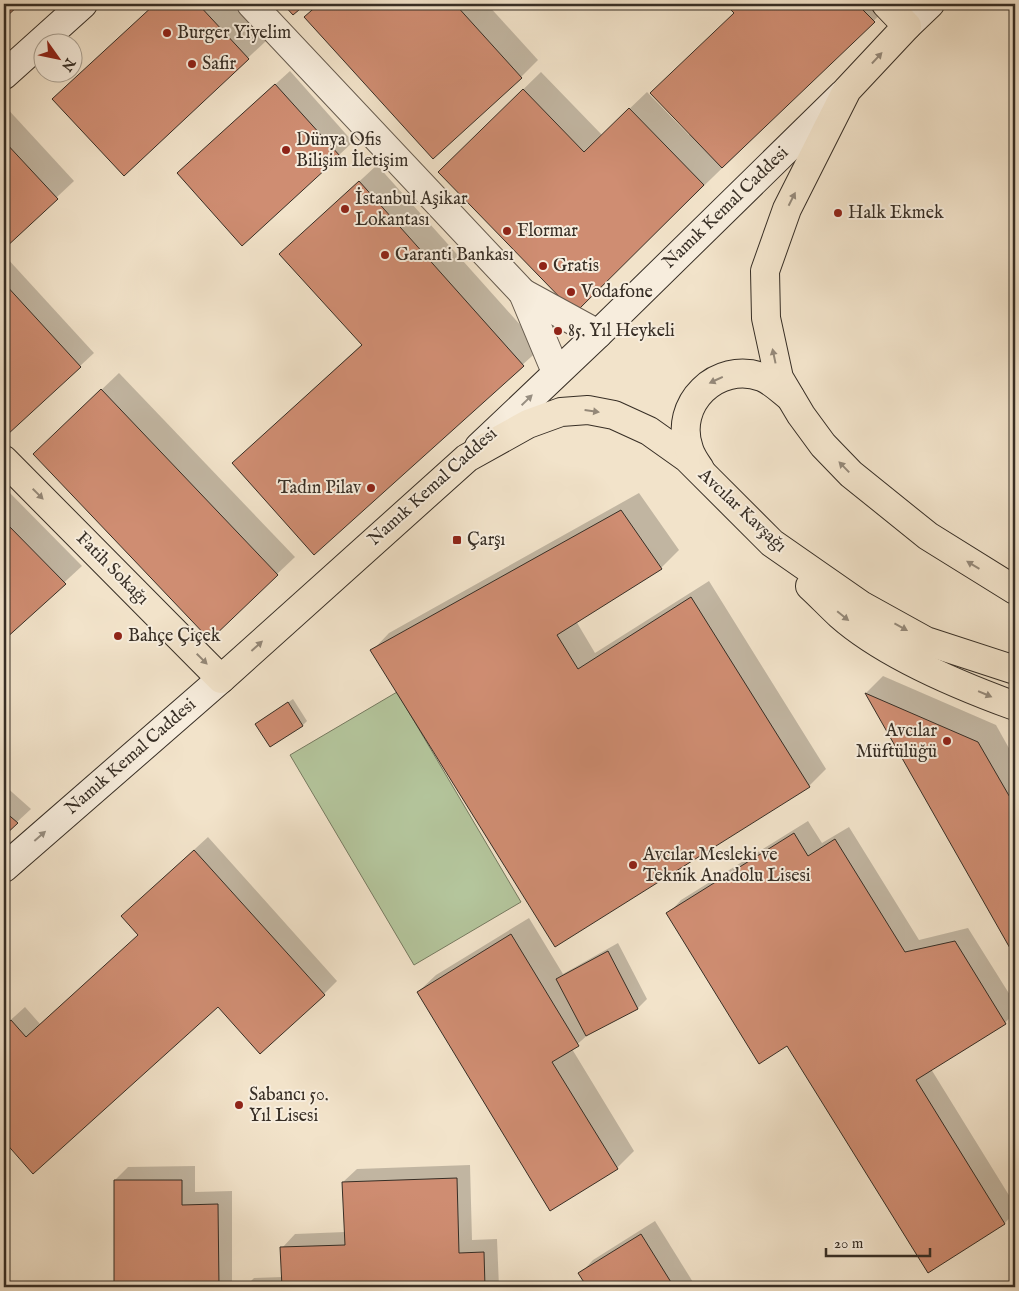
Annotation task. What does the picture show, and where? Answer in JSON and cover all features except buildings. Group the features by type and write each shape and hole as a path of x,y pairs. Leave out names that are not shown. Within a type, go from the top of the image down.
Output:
{"main road":[{"path":"886,4 907,26"},
{"name":"Namık Kemal Caddesi","path":"796,407 779,378 766,318 765,271 787,209 847,90 907,26"},
{"path":"702,473 688,448 686,423 691,404 704,386 719,377 746,374 763,377 796,407 823,445 851,474 928,536 1015,590"},
{"name":"Avcılar Kavşağı","path":"467,458 528,424 561,412 588,410 614,415 649,431 687,458 772,544 861,605 926,641 1015,670"},
{"name":"Namık Kemal Caddesi","path":"221,679 467,458"},
{"name":"Fatih Sokağı","path":"4,460 221,679"},
{"path":"772,544 804,580 841,616 884,646 934,672 1015,706"}],"street":[{"path":"4,75 83,4"},
{"path":"251,4 523,294 598,334"},
{"name":"Namık Kemal Caddesi","path":"907,26 930,4"},
{"name":"Namık Kemal Caddesi","path":"467,458 598,334 847,90"},
{"path":"523,294 556,372"},
{"name":"Namık Kemal Caddesi","path":"4,868 221,679"}],"green space":[{"path":"397,692 521,902 414,965 290,755"}],"place":[{"name":"Burger Yiyelim","path":"167,33"},
{"name":"Safir","path":"192,64"},
{"name":"Dünya Ofis Bilişim İletişim","path":"286,150"},
{"name":"İstanbul Aşikar Lokantası","path":"345,209"},
{"name":"Halk Ekmek","path":"838,213"},
{"name":"Flormar","path":"507,231"},
{"name":"Garanti Bankası","path":"385,255"},
{"name":"Gratis","path":"543,266"},
{"name":"Vodafone","path":"571,292"},
{"name":"85. Yıl Heykeli","path":"558,331"},
{"name":"Tadın Pilav","path":"371,488"},
{"name":"Çarşı","path":"457,540"},
{"name":"Bahçe Çiçek","path":"118,636"},
{"name":"Avcılar Müftülüğü","path":"947,741"},
{"name":"Avcılar Mesleki ve Teknik Anadolu Lisesi","path":"633,865"},
{"name":"Sabancı 50. Yıl Lisesi","path":"239,1105"}]}
